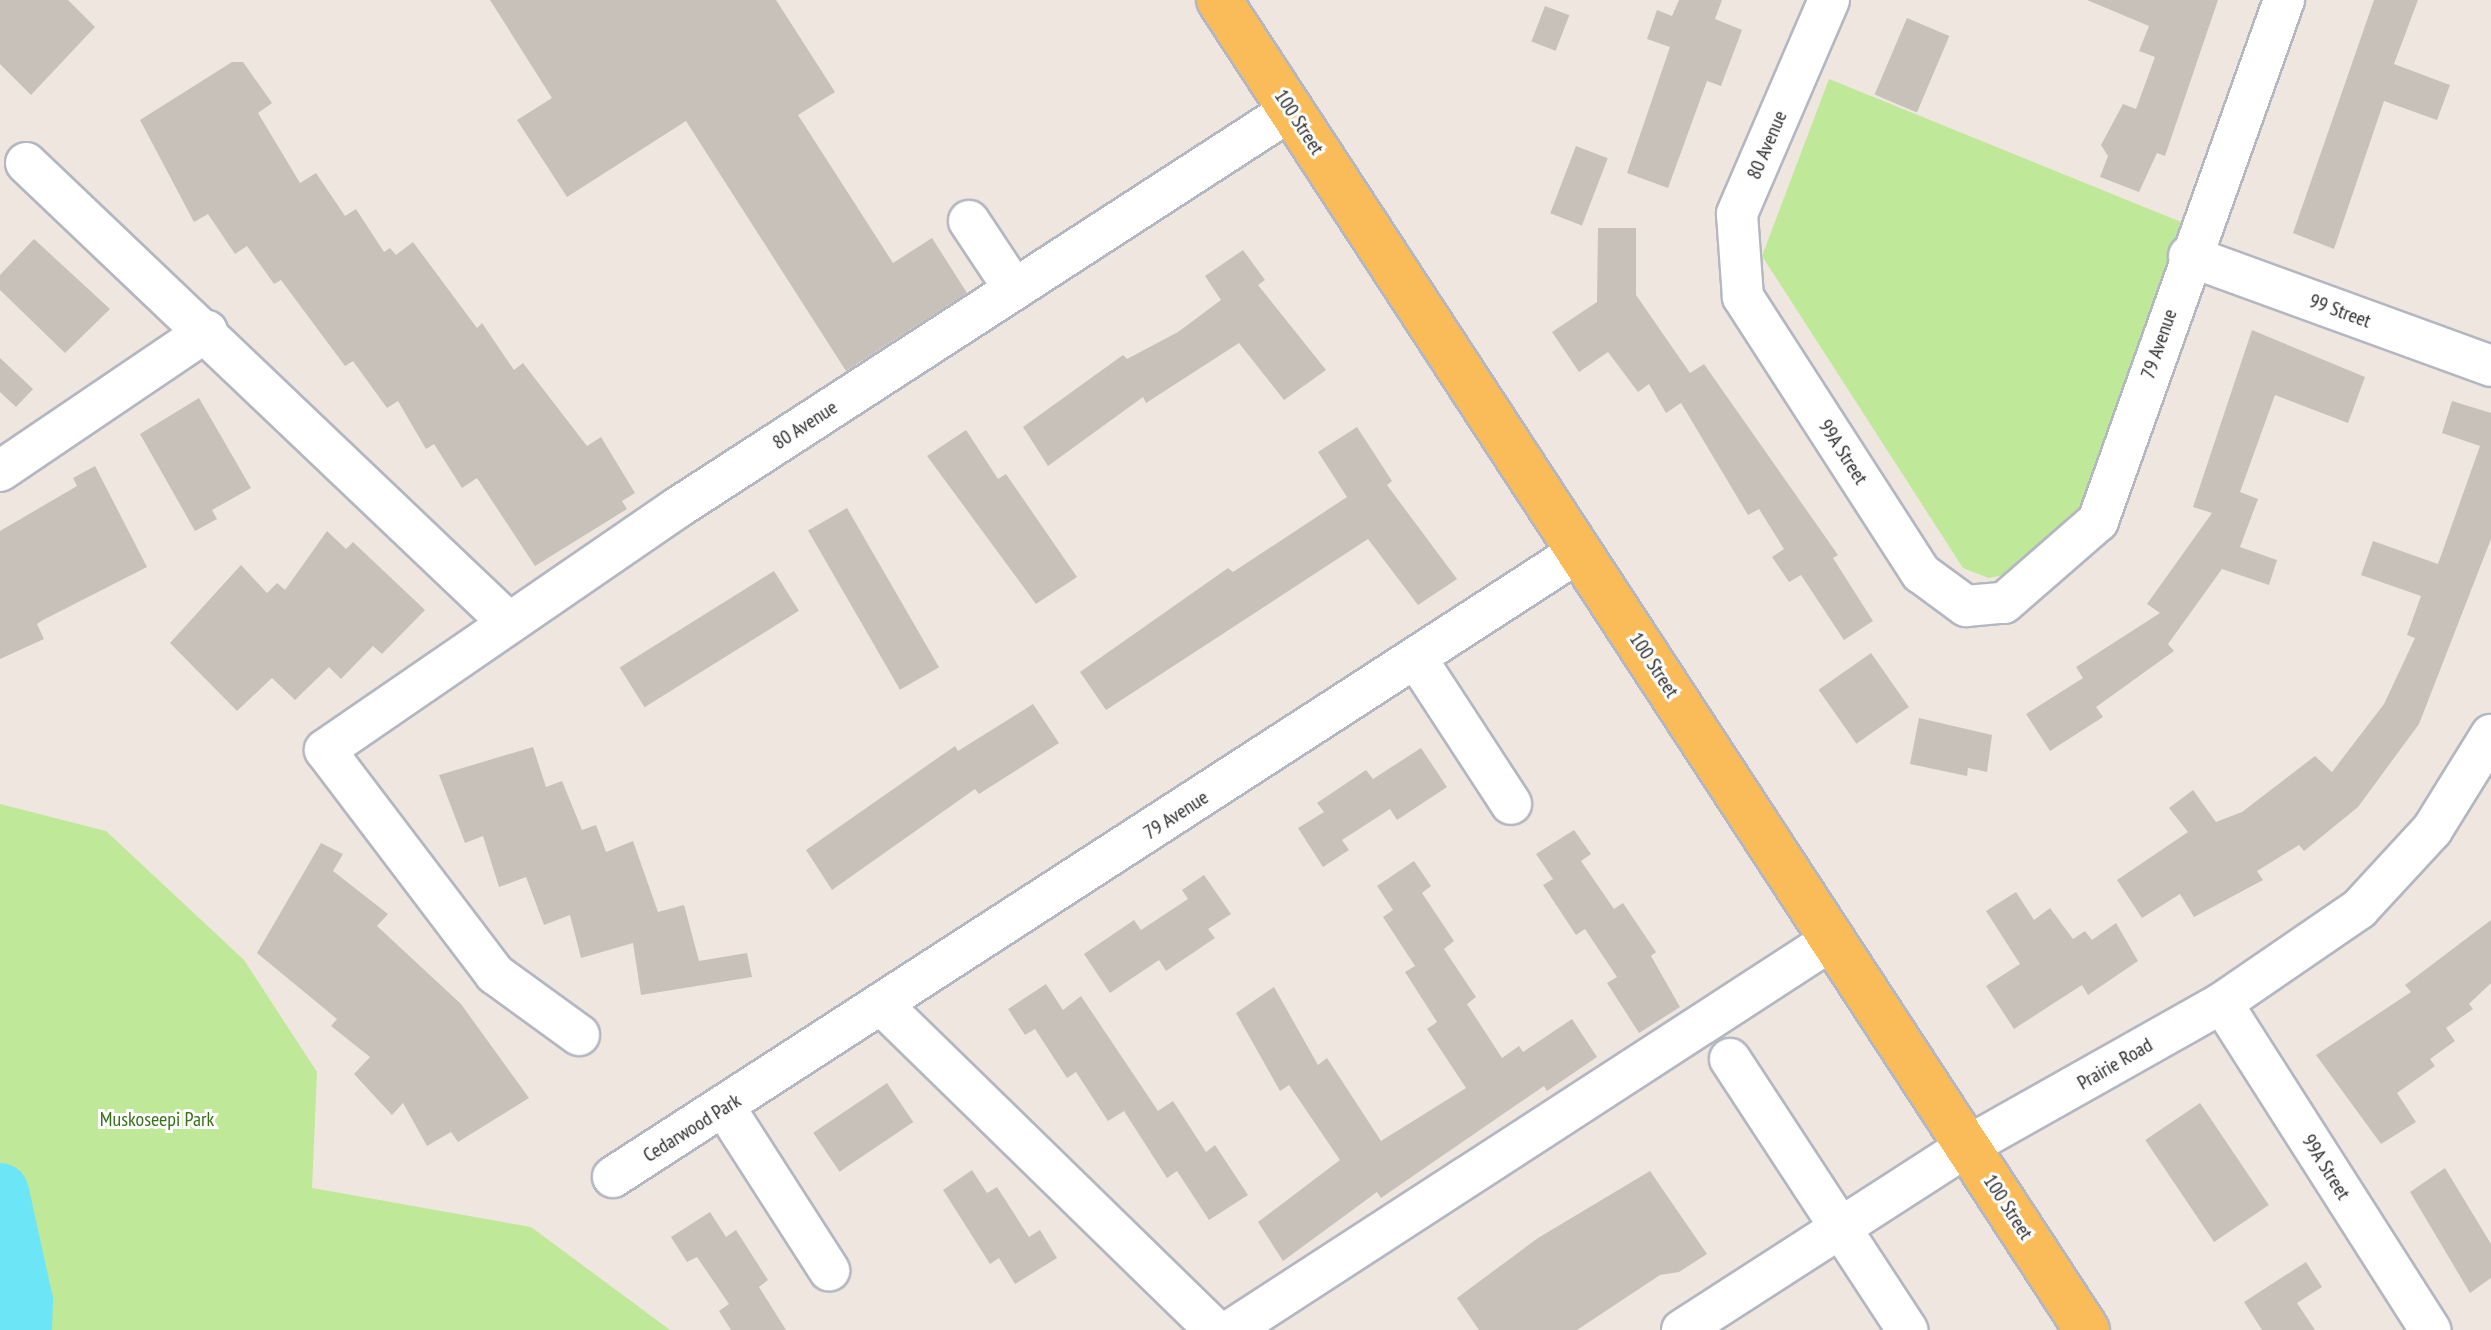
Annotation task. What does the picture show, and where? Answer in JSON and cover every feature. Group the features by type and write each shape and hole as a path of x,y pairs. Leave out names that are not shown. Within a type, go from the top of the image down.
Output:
{"main road":[{"name":"100 Street","path":"1219,0 2087,1330"}],"street":[{"name":"80 Avenue","path":"1743,297 1737,214 1829,0"},
{"name":"79 Avenue","path":"1954,597 1966,606 2004,603 2098,521 2189,256 2284,0"},
{"name":"80 Avenue","path":"579,1035 495,974 325,750 509,623 1291,110"},
{"path":"26,163 207,331 509,623"},
{"path":"969,221 1014,289"},
{"name":"99 Street","path":"2189,256 2491,366"},
{"name":"99A Street","path":"1743,297 1921,573 1954,597"},
{"path":"0,471 207,331"},
{"name":"79 Avenue","path":"771,1079 1580,551"},
{"path":"1416,658 1511,804"},
{"name":"Prairie Road","path":"1682,1330 1968,1146 2222,1003 2359,909 2432,830 2491,735"},
{"path":"1231,1330 1833,939"},
{"name":"99A Street","path":"2222,1003 2430,1330"},
{"path":"883,1006 1215,1330"},
{"path":"1730,1059 1907,1330"},
{"name":"Cedarwood Park","path":"613,1177 771,1079"},
{"path":"725,1108 829,1270"}],"green space":[{"path":"1829,79 2186,224 2082,504 2053,542 2013,573 1989,578 1963,568 1762,256"},
{"name":"Muskoseepi Park","path":"0,804 106,831 244,960 317,1072 312,1188 531,1227 670,1330 0,1330"}],"building":[{"path":"0,0 68,0 95,27 31,95 0,64"},
{"path":"490,0 776,0 835,92 798,115 893,263 932,238 967,293 846,371 686,121 567,197 517,120 552,98"},
{"path":"1679,0 1722,0 1715,19 1742,30 1721,86 1707,81 1668,188 1627,173 1670,47 1647,39 1657,10 1672,16"},
{"path":"2087,0 2218,0 2165,156 2157,153 2139,192 2100,177 2108,156 2101,145 2123,104 2136,109 2155,57 2139,51 2149,26"},
{"path":"2374,0 2418,0 2394,64 2450,85 2437,120 2384,101 2334,249 2293,233"},
{"path":"1545,6 1569,15 1556,51 1531,41"},
{"path":"1907,18 1949,36 1917,112 1875,94"},
{"path":"232,62 243,62 272,103 258,113 300,183 316,173 345,216 356,209 384,252 390,248 396,255 413,242 477,328 482,323 514,370 523,363 587,446 601,437 635,493 622,501 627,509 535,566 477,478 462,488 434,444 426,449 398,401 387,408 353,361 345,366 281,280 274,284 247,246 235,254 208,214 194,222 140,120"},
{"path":"1576,146 1608,158 1582,225 1550,213"},
{"path":"1598,228 1636,228 1636,295 1690,373 1704,364 1838,555 1833,558 1873,621 1844,640 1801,575 1789,582 1772,557 1784,549 1759,509 1748,515 1681,403 1666,413 1649,384 1638,392 1608,352 1579,372 1552,332 1597,302"},
{"path":"34,239 110,309 65,353 0,290 0,275"},
{"path":"1243,250 1265,280 1258,285 1326,370 1284,400 1239,343 1146,403 1143,397 1048,466 1023,427 1123,355 1127,359 1178,332 1221,300 1205,276"},
{"path":"2252,330 2365,377 2348,423 2275,395 2240,492 2258,499 2240,547 2277,560 2269,585 2222,569 2168,644 2174,651 2096,707 2103,717 2050,751 2026,714 2083,678 2076,667 2160,613 2147,604 2212,513 2193,507"},
{"path":"0,358 33,389 16,407 0,392"},
{"path":"199,398 251,488 212,510 217,519 195,531 140,434"},
{"path":"2452,401 2491,413 2491,539 2419,724 2358,807 2304,851 2299,845 2257,871 2263,880 2194,917 2180,894 2142,918 2117,880 2188,832 2169,808 2193,790 2216,822 2242,812 2315,756 2332,772 2384,704 2415,638 2407,635 2421,596 2361,575 2373,541 2438,564 2480,446 2442,433"},
{"path":"1357,427 1392,481 1387,485 1457,579 1418,605 1368,539 1106,710 1080,672 1228,568 1233,572 1347,497 1318,452"},
{"path":"966,430 998,479 1006,474 1077,577 1036,604 927,456"},
{"path":"95,466 147,567 43,620 37,624 44,639 0,659 0,531 77,486 73,478"},
{"path":"847,508 939,667 900,690 808,530"},
{"path":"327,531 346,549 353,542 425,610 382,654 373,646 341,679 329,667 295,700 272,678 237,711 170,643 241,565 267,593 277,583 285,590"},
{"path":"774,571 799,611 645,707 620,667"},
{"path":"1871,653 1909,707 1856,744 1819,690"},
{"path":"1033,704 1059,743 979,794 975,789 832,890 806,850 955,746 958,751"},
{"path":"1919,718 1992,735 1987,772 1968,768 1967,776 1910,764"},
{"path":"533,747 546,787 562,781 582,830 596,825 606,852 633,841 658,912 684,905 699,961 747,953 752,977 641,995 633,943 581,958 570,915 544,925 526,877 499,887 483,836 465,843 439,775"},
{"path":"1421,748 1447,787 1397,820 1390,809 1342,840 1349,850 1323,867 1298,828 1324,812 1317,803 1366,770 1373,779"},
{"path":"1574,830 1591,854 1581,861 1614,909 1623,903 1656,952 1651,956 1680,1007 1639,1033 1607,983 1617,977 1585,929 1576,935 1543,885 1553,879 1536,854"},
{"path":"321,843 343,854 333,871 388,914 377,926 461,1004 529,1098 458,1142 451,1132 427,1146 403,1103 392,1115 354,1074 370,1057 331,1026 337,1019 257,953"},
{"path":"1414,861 1431,886 1422,893 1454,941 1444,949 1476,997 1467,1004 1502,1058 1519,1046 1523,1052 1572,1019 1597,1057 1547,1091 1544,1086 1381,1198 1377,1192 1283,1261 1258,1222 1340,1160 1289,1085 1280,1091 1236,1013 1274,987 1318,1065 1327,1058 1381,1141 1466,1088 1427,1029 1437,1022 1405,972 1415,966 1383,917 1393,910 1377,886"},
{"path":"1204,875 1231,914 1208,929 1215,938 1166,971 1159,960 1110,993 1084,954 1134,920 1141,930 1188,899 1182,890"},
{"path":"2016,892 2034,920 2050,908 2073,939 2085,931 2092,940 2116,923 2138,961 2088,995 2082,985 2014,1029 1986,986 2020,964 1986,911"},
{"path":"2491,920 2491,983 2469,1004 2473,1009 2446,1028 2455,1041 2430,1059 2435,1066 2397,1093 2416,1122 2381,1144 2316,1055 2411,992 2405,985"},
{"path":"1046,984 1063,1010 1081,996 1158,1111 1173,1101 1206,1152 1215,1145 1248,1195 1209,1220 1177,1171 1167,1178 1124,1111 1108,1121 1076,1072 1067,1078 1035,1029 1025,1035 1008,1009"},
{"path":"887,1083 913,1122 839,1172 813,1133"},
{"path":"2200,1103 2269,1205 2214,1242 2145,1140"},
{"path":"2445,1168 2491,1244 2491,1278 2470,1293 2410,1192"},
{"path":"972,1170 987,1193 997,1187 1029,1237 1040,1230 1057,1258 1015,1284 999,1258 990,1264 943,1190"},
{"path":"1650,1171 1707,1254 1679,1272 1660,1275 1577,1330 1479,1330 1457,1298 1538,1238"},
{"path":"710,1212 726,1237 736,1230 768,1280 759,1287 786,1330 731,1330 719,1311 729,1304 697,1257 687,1262 671,1237"},
{"path":"2306,1262 2322,1287 2297,1303 2315,1330 2262,1330 2244,1302"}],"waterway":[{"path":"0,1192 24,1301 23,1330"}]}
